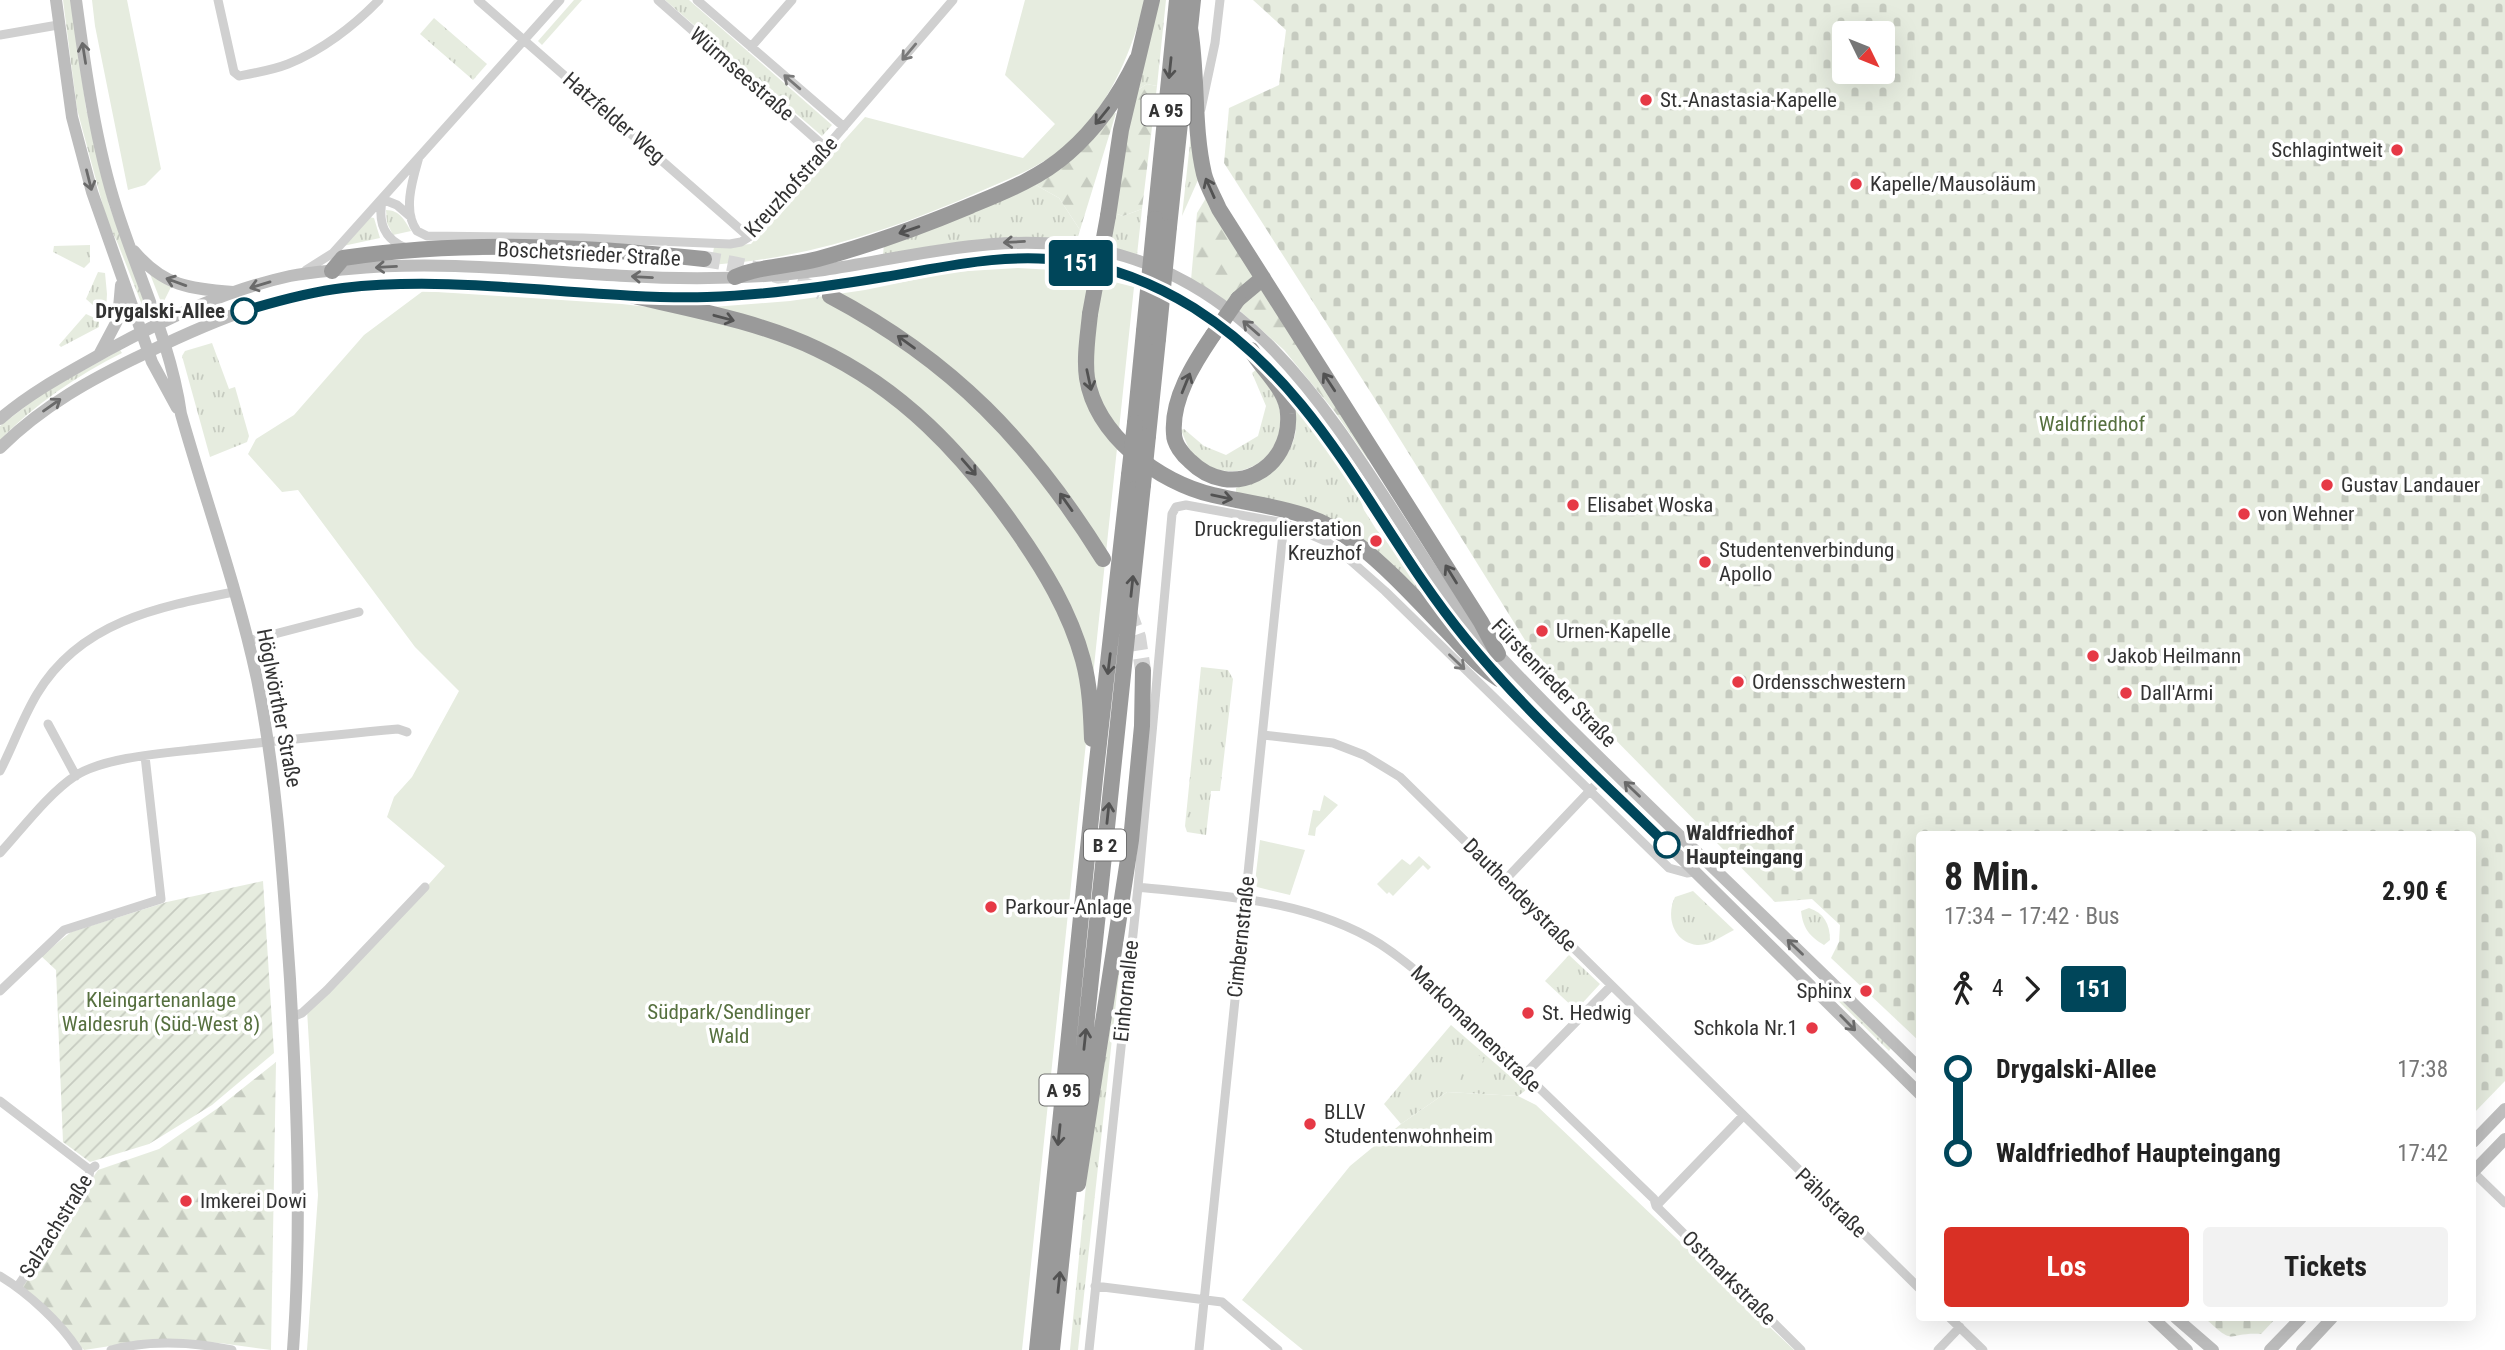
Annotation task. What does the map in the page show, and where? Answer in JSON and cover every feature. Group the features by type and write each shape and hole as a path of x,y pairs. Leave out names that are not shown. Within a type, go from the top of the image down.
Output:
{"highway":[{"path":"1152,0 1121,130 1090,314 1087,360 1088,379 1094,399 1118,439 1159,473 1210,495 1292,510 1324,523 1357,544 1486,671 1499,679"},
{"name":"A 95","path":"1037,1350 1144,331 1162,223 1177,0"},
{"path":"1193,0 1190,29 1195,60 1198,125 1205,176 1219,209 1475,611 1498,654"},
{"name":"B 2","path":"1052,1350 1158,339 1162,223 1190,29"},
{"path":"735,277 750,270 773,269 817,259 887,238 1023,183 1049,168 1083,139 1107,110 1138,59"},
{"path":"331,271 343,258 447,248 583,248 704,259"},
{"path":"1251,350 1283,392 1289,413 1287,438 1277,458 1262,472 1229,480 1212,477 1182,454 1173,436 1176,408 1187,378 1213,335 1238,299 1263,278"},
{"path":"634,296 755,326 817,349 890,393 946,441 991,494 1037,560 1065,610 1083,660 1089,691 1096,779"},
{"path":"830,296 893,332 964,386 1048,476 1103,559"},
{"path":"1067,1204 1080,1181 1129,853 1142,726 1143,670"}],"main road":[{"path":"56,0 72,117 92,191 149,351"},
{"path":"76,0 93,106 116,207 158,323"},
{"name":"Boschetsrieder Straße","path":"0,419 39,390 158,323 236,292 296,274 441,265 650,278 735,277 824,270 954,247 1020,241 1069,244 1106,251 1165,273 1200,291"},
{"path":"129,244 143,261 172,282 194,288 236,292"},
{"name":"Boschetsrieder Straße","path":"0,448 32,419 62,398 165,343 280,299 344,288 422,284 634,296 728,296 778,292 874,279 954,264 1019,258 1066,260 1101,267 1164,290 1197,310"},
{"path":"98,356 118,319 121,278"},
{"name":"Fürstenrieder Straße","path":"1200,291 1243,321 1267,342 1307,386 1343,434 1446,591 1478,633 1563,723 1916,1065"},
{"name":"Fürstenrieder Straße","path":"1197,310 1251,350 1295,394 1332,442 1429,591 1499,679 1916,1090"},
{"name":"Höglwörther Straße","path":"158,323 177,385 181,414 248,641 276,791 298,1132 298,1282 293,1350"},
{"name":"Höglwörther Straße","path":"149,351 181,414"},
{"path":"1806,981 1818,969"},
{"path":"2476,1139 2505,1109"},
{"path":"2476,1169 2505,1139"},
{"path":"2156,1321 2187,1350"},
{"path":"2179,1321 2213,1350"},
{"path":"2270,1350 2298,1321"},
{"path":"2302,1350 2329,1321"}],"street":[{"path":"218,0 234,72 239,76 287,65 311,52 340,34 379,0"},
{"name":"Hatzfelder Weg","path":"478,0 749,237"},
{"path":"296,274 315,266 332,253 560,0"},
{"name":"Würmseestraße","path":"658,0 826,148"},
{"name":"Würmseestraße","path":"697,0 844,127"},
{"path":"751,47 792,0"},
{"name":"Kreuzhofstraße","path":"382,199 397,205 411,217 417,231 427,236 583,237 730,244 741,242 749,237 953,0"},
{"path":"1198,125 1220,0"},
{"path":"0,35 58,25"},
{"path":"411,217 412,179 419,157"},
{"path":"382,199 379,216 386,234 403,248 416,251"},
{"name":"Fürstenrieder Straße","path":"1176,507 1186,505 1284,523 1327,542 1342,553 1485,689 1669,868 1694,872"},
{"name":"Einhornallee","path":"1089,1350 1138,887 1172,514 1176,507"},
{"name":"Cimbernstraße","path":"1199,1350 1284,523"},
{"path":"0,771 35,697 73,650 120,621 234,592"},
{"path":"248,641 359,612"},
{"path":"48,724 76,776"},
{"path":"0,853 54,795 76,776 100,766 145,756 268,741 398,729 407,732"},
{"name":"Dauthendeystraße","path":"1263,735 1333,743 1364,755 1404,781 1743,1116"},
{"path":"0,991 64,930 160,899 145,756"},
{"path":"1506,880 1600,780"},
{"path":"292,1017 302,1013 327,990 425,887"},
{"name":"Markomannenstraße","path":"1138,887 1291,907 1315,914 1379,943 1436,987 1654,1199 1656,1206"},
{"path":"1524,1075 1611,986"},
{"name":"Salzachstraße","path":"0,1101 93,1168 88,1182 18,1286"},
{"path":"1656,1206 1743,1116"},
{"name":"Pählstraße","path":"1743,1116 1916,1285"},
{"path":"2476,1175 2505,1203"},
{"name":"Ostmarkstraße","path":"1656,1206 1801,1350"},
{"path":"0,1276 18,1286 70,1338 78,1350"},
{"path":"1095,1286 1222,1302 1278,1350"},
{"path":"1953,1321 1983,1350"},
{"path":"1938,1350 1959,1327"},
{"path":"111,1350 168,1343 232,1350"}],"green space":[{"path":"63,0 71,0 86,108 109,205 147,308 144,310 107,221 77,109"},
{"path":"92,0 127,0 161,169 145,185 128,190 95,26"},
{"path":"574,0 582,0 542,45 538,41"},
{"path":"665,0 689,0 832,125 822,136"},
{"path":"1025,0 1145,0 1127,55 1110,90 1089,122 1066,146 1019,174 883,230 781,256 711,265 714,247 751,244 865,117 1023,158 1055,124 1005,75"},
{"path":"1159,0 1166,0 1157,86 1147,84 1136,91"},
{"name":"Waldfriedhof","path":"1253,0 2505,0 2505,1081 2476,1111 2476,831 1916,831 1916,1038 1831,958 1839,942 1840,925 1812,899 1775,902 1538,661 1224,163 1229,108 1279,85 1286,30"},
{"path":"434,18 487,64 473,80 420,34"},
{"path":"1147,84 1157,86 1142,209 1123,216 1105,210 1136,91"},
{"path":"1116,113 1080,230 1059,198 1034,184 1111,114"},
{"path":"1191,134 1198,180 1182,216"},
{"path":"1034,184 1059,198 1080,230 1077,240 980,240 883,255 884,244"},
{"path":"1206,198 1368,460 1335,412 1284,350 1239,310 1191,280 1197,213"},
{"path":"1142,209 1137,255 1097,244 1105,210 1123,216"},
{"path":"386,210 398,214 411,231 393,235 387,223"},
{"path":"369,217 374,218 380,238 343,246"},
{"path":"90,245 90,262 84,268 53,252 54,246"},
{"name":"Südpark/Sendlinger Wald","path":"1018,268 1071,271 1134,287 1022,1350 307,1350 318,1195 307,1010 389,929 445,866 387,817 394,797 412,777 459,691 415,647 298,490 282,492 248,454 256,439 294,415 364,335 423,291 674,310 790,301 865,290 952,272"},
{"path":"98,272 105,273 107,294 106,311 101,312 86,299"},
{"path":"150,274 171,287 164,301 161,302"},
{"path":"86,314 99,320 99,327 61,347 59,345"},
{"path":"212,343 229,389 235,387 249,436 247,442 210,457 182,356 185,351"},
{"path":"120,350 122,353 42,402 0,440 0,426 43,393"},
{"path":"1257,369 1279,406 1280,429 1275,444 1267,456 1255,465 1227,471 1211,467 1194,455 1181,430 1184,429 1204,446 1226,455 1258,436 1266,406 1252,373"},
{"path":"1293,402 1333,454 1358,493 1364,510 1376,529 1426,597 1423,599 1364,543 1236,493 1236,488 1273,469 1292,446 1296,431"},
{"path":"1201,667 1228,670 1233,679 1220,791 1211,791 1206,835 1187,832 1185,826"},
{"path":"1324,795 1338,805 1316,828 1315,836 1308,835 1313,810 1320,811"},
{"path":"1260,840 1305,850 1290,895 1257,887 1255,882"},
{"path":"1419,856 1431,867 1428,870 1423,865 1393,896 1377,884 1402,859 1410,865"},
{"name":"Kleingartenanlage Waldesruh (Süd-West 8)","path":"263,881 274,1053 212,1105 149,1144 90,1162 63,1142 56,970 41,956 71,932 167,902"},
{"path":"1693,891 1734,930 1702,945 1682,939 1673,927 1672,904 1675,897"},
{"path":"1809,908 1819,913 1827,924 1830,940 1824,945 1805,927 1801,911"},
{"path":"1125,920 1078,1350 1070,1350 1089,1154"},
{"path":"1569,955 1600,984 1576,1010 1545,981"},
{"path":"1821,980 1891,1048 1889,1051 1819,982"},
{"path":"1451,1025 1526,1090 1518,1096 1447,1092 1401,1124 1384,1104"},
{"path":"1466,1044 1484,1060 1473,1072 1455,1056"},
{"path":"276,1062 271,1350 220,1343 150,1340 84,1350 20,1286 98,1170 159,1149 218,1108"},
{"path":"1443,1065 1462,1068 1459,1086 1440,1083"},
{"path":"1447,1092 1518,1096 1536,1105 1794,1350 1303,1350 1242,1300 1350,1166 1401,1124"},
{"path":"2208,1321 2273,1321 2261,1334 2227,1336"}],"tunnel":[{"path":"704,259 764,271 821,292"},
{"path":"1129,612 1138,637 1143,670"}],"bus line":[{"name":"151","path":"244,311 280,299 318,292 396,285 450,285 673,298 728,296 790,291 954,264 1019,258 1066,260 1132,276 1164,290 1225,329 1251,350 1295,394 1332,442 1429,591 1464,637 1499,679 1667,845"}],"place":[{"name":"St.-Anastasia-Kapelle","path":"1646,100"},
{"name":"Schlagintweit","path":"2397,150"},
{"name":"Kapelle/Mausoläum","path":"1856,184"},
{"name":"Drygalski-Allee","path":"244,311"},
{"name":"Gustav Landauer","path":"2327,485"},
{"name":"Elisabet Woska","path":"1573,505"},
{"name":"von Wehner","path":"2244,514"},
{"name":"Druckregulierstation Kreuzhof","path":"1376,541"},
{"name":"Studentenverbindung Apollo","path":"1705,562"},
{"name":"Urnen-Kapelle","path":"1542,631"},
{"name":"Jakob Heilmann","path":"2093,656"},
{"name":"Ordensschwestern","path":"1738,682"},
{"name":"Dall'Armi","path":"2126,693"},
{"name":"Waldfriedhof Haupteingang","path":"1667,845"},
{"name":"Parkour-Anlage","path":"991,907"},
{"name":"Sphinx","path":"1866,991"},
{"name":"St. Hedwig","path":"1528,1013"},
{"name":"Schkola Nr.1","path":"1812,1028"},
{"name":"BLLV Studentenwohnheim","path":"1310,1124"},
{"name":"Imkerei Dowi","path":"186,1201"}]}
